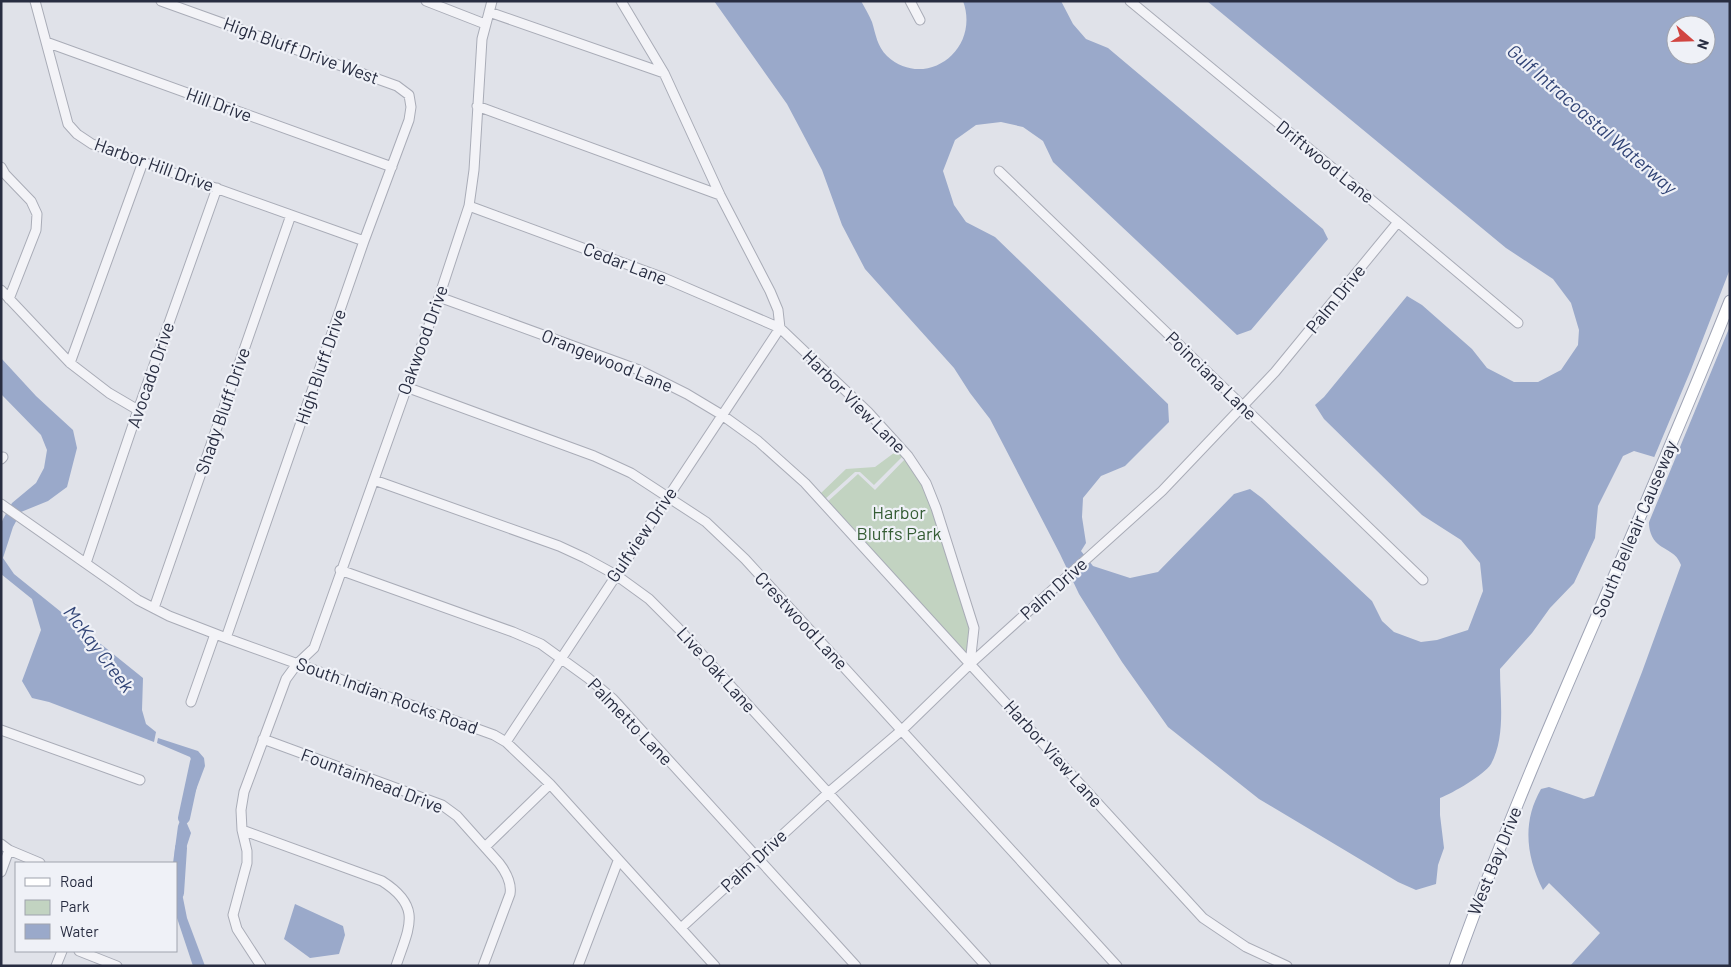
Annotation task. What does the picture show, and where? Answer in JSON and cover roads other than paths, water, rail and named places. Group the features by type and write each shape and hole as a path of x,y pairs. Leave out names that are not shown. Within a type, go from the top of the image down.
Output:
{"main road":[{"name":"South Belleair Causeway","path":"1537,756 1651,495 1730,301"},
{"name":"West Bay Drive","path":"1455,966 1474,911 1537,756"}],"street":[{"name":"Harbor Hill Drive","path":"35,1 68,124 77,134 92,144 364,241"},
{"name":"High Bluff Drive West","path":"161,1 397,86 409,95"},
{"path":"426,1 486,24"},
{"name":"Oakwood Drive","path":"261,966 237,929 233,915 247,863 241,810 244,792 286,679 297,664 314,648 340,570 439,297 469,206 474,170 482,40 492,1"},
{"path":"621,1 664,73 720,195 770,291 778,310 780,328"},
{"path":"910,1 920,20"},
{"name":"Driftwood Lane","path":"1130,1 1398,222 1518,324"},
{"path":"489,12 664,73"},
{"name":"Hill Drive","path":"46,42 392,167"},
{"name":"High Bluff Drive","path":"226,638 364,241 409,120 411,106 409,95"},
{"path":"477,106 720,195"},
{"path":"70,363 144,162"},
{"path":"1,167 5,174 31,201 37,214 36,230 10,299"},
{"name":"Poinciana Lane","path":"999,171 1423,580"},
{"name":"Avocado Drive","path":"86,564 138,410 217,188"},
{"name":"Cedar Lane","path":"469,206 664,278 780,328"},
{"name":"Shady Bluff Drive","path":"154,608 291,215"},
{"name":"Palm Drive","path":"682,928 828,793 902,730 970,664 1162,491 1275,372 1398,222"},
{"path":"1,290 70,363 109,393 138,410"},
{"name":"Orangewood Lane","path":"439,297 639,370 679,389 722,415 758,441 805,483 970,664"},
{"name":"Gulfview Drive","path":"506,742 780,328"},
{"name":"Harbor View Lane","path":"780,328 868,412 908,456 926,483 936,508 974,628 970,664 1203,918 1246,947 1287,966"},
{"name":"Crestwood Lane","path":"406,387 594,456 631,473 706,522 745,559 1117,966"},
{"name":"Live Oak Lane","path":"374,480 559,546 616,575 650,599 986,966"},
{"name":"South Indian Rocks Road","path":"4,506 138,600 169,616 494,735 506,742 550,784 715,966"},
{"name":"Palmetto Lane","path":"340,570 513,632 541,644 561,657 613,699 856,966"},
{"path":"191,702 216,634"},
{"path":"1,730 140,780"},
{"name":"Fountainhead Drive","path":"263,739 442,805 457,816 504,870 511,886 510,894 483,966"},
{"path":"485,847 550,784"},
{"path":"242,830 382,881 395,889 408,905 409,926 396,966"},
{"path":"1,844 38,862"},
{"path":"1,872 10,850"},
{"path":"578,966 618,861"},
{"path":"56,966 62,952"},
{"path":"81,952 116,966"}],"water":[{"name":"Gulf Intracoastal Waterway","path":"714,1 861,1 872,22 877,40 887,56 902,66 917,69 932,67 946,60 957,49 964,35 966,19 963,1 1061,1 1073,24 1086,39 1108,48 1323,229 1328,239 1251,330 1237,335 1053,162 1043,141 1023,127 1001,122 976,125 955,140 943,171 954,205 966,222 995,237 1168,404 1169,422 1125,466 1101,476 1083,498 1082,517 1086,543 1081,551 1093,566 1130,578 1158,572 1234,494 1250,489 1372,601 1382,621 1394,632 1421,642 1437,640 1468,630 1483,591 1480,563 1461,540 1422,515 1324,419 1315,405 1324,397 1407,296 1422,305 1472,349 1487,368 1514,382 1538,382 1561,370 1578,345 1579,330 1571,303 1553,279 1506,248 1207,1 1730,1 1730,966 1570,966 1600,933 1549,883 1543,890 1533,865 1528,839 1531,814 1541,789 1549,787 1584,799 1594,796 1681,565 1674,555 1658,544 1652,537 1649,527 1650,506 1662,465 1654,457 1634,451 1623,456 1598,506 1595,538 1574,583 1550,608 1532,633 1500,669 1501,718 1496,753 1491,764 1482,773 1460,788 1440,798 1444,848 1438,865 1436,884 1416,890 1398,882 1259,799 1168,727 1122,662 1079,594 990,419 954,368 865,269 842,225 822,170 787,104"},
{"path":"1,358 36,396 73,430 77,448 67,487 48,501 21,512 13,527 3,558 14,574 143,678 142,710 146,724 156,732 154,742 49,702 32,698 22,681 41,630 32,599 1,574 1,524 12,503 36,483 44,468 47,450 41,435 1,394"},
{"path":"158,738 198,751 204,758 205,766 185,819 191,833 178,873 178,862 173,862 178,826 191,791 195,768 190,757 157,743"},
{"path":"178,873 187,918 205,966 193,966 178,921"},
{"path":"295,904 343,926 345,935 339,954 310,958 284,939"}],"waterway":[{"name":"McKay Creek","path":"184,818 196,762"},
{"name":"McKay Creek","path":"178,893 181,848"}],"park label":[{"name":"Harbor Bluffs Park","path":"899,523"}]}
